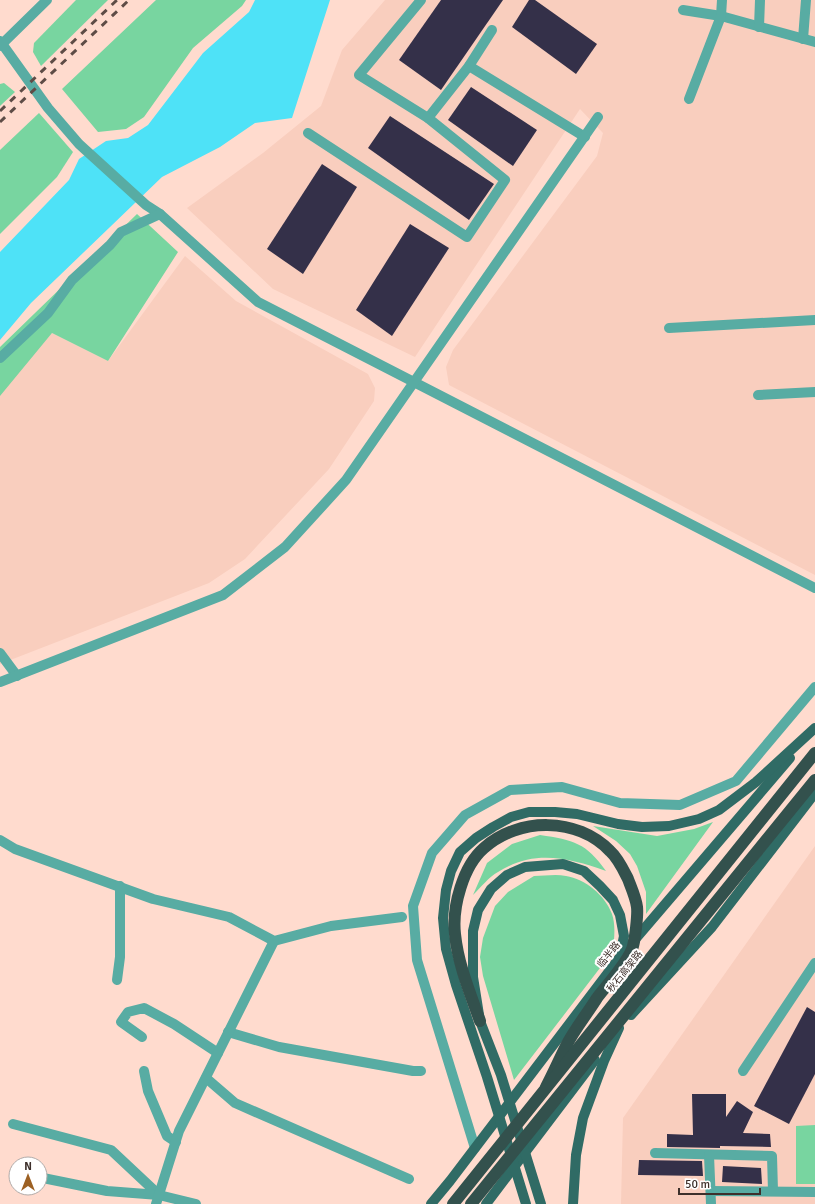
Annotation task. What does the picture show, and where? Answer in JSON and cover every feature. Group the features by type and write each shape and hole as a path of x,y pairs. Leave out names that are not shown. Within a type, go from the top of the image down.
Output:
{"highway":[{"name":"秋石高架路","path":"453,1204 815,753"},
{"path":"471,1204 815,780"},
{"path":"480,1021 464,975 455,933 456,906 461,886 470,864 483,848 500,836 519,828 542,825 563,826 580,831 597,840 606,847 621,864 631,886 638,908 633,947 622,966 566,1045 546,1087"}],"main road":[{"name":"临半路","path":"431,1204 620,957 815,729"},
{"path":"526,1204 488,1077 456,985 446,949 443,918 446,890 451,871 460,852 476,838 493,827 511,817 528,812 577,814 642,828 669,826 699,819 719,810 756,782 815,729"},
{"path":"486,1204 619,1028 712,927 815,793"},
{"path":"541,1204 501,1075 480,1021 473,976 473,931 478,910 491,889 506,875 525,867 563,864 584,871 612,900 620,915 624,936 620,957"},
{"path":"573,1204 576,1155 583,1118 604,1061 619,1028"}],"street":[{"path":"47,0 1,44 48,108 79,144 146,205 160,214 258,302 815,588"},
{"path":"308,134 467,237 505,180 428,118 359,75 421,0"},
{"path":"689,99 721,16 722,0"},
{"path":"759,26 760,0"},
{"path":"803,39 806,0"},
{"path":"683,10 721,16 815,42"},
{"path":"428,118 469,66 492,30"},
{"path":"469,66 585,137"},
{"path":"0,682 223,595 285,547 346,480 598,117"},
{"path":"0,358 48,313 72,280 122,232 160,214"},
{"path":"670,328 815,320"},
{"path":"758,396 815,392"},
{"path":"0,653 17,676"},
{"path":"475,1148 417,960 413,906 432,853 465,815 510,790 562,787 620,803 680,805 736,781 815,687"},
{"path":"0,840 15,848 153,899 229,917 274,941 331,926 402,917"},
{"path":"117,980 120,958 120,886"},
{"path":"157,1199 179,1131 274,941"},
{"path":"743,1070 815,963"},
{"path":"142,1037 121,1022 128,1012 144,1008 174,1024 218,1053"},
{"path":"228,1032 279,1047 420,1071"},
{"path":"144,1070 148,1091 153,1104 168,1136 176,1142"},
{"path":"206,1078 235,1103 409,1179"},
{"path":"13,1124 111,1150 157,1199"},
{"path":"655,1153 772,1156 773,1191"},
{"path":"709,1155 711,1204"},
{"path":"48,1179 107,1191 196,1204"},
{"path":"711,1191 815,1192"}],"shaded area":[{"path":"385,0 815,0 815,575 449,385 446,367 453,350 597,156 603,133 580,109 415,357 273,289 187,208 263,153 321,106 342,50"},
{"path":"185,256 236,301 368,374 375,388 374,401 329,469 245,559 209,583 0,664 0,393 52,333 108,361"},
{"path":"815,846 815,1204 621,1204 623,1118"}],"green space":[{"path":"76,0 108,0 41,66 33,52 34,43"},
{"path":"156,0 246,0 242,6 193,48 144,117 126,129 98,132 62,89"},
{"path":"4,83 15,92 0,106 0,84"},
{"path":"39,113 73,152 57,177 0,234 0,150"},
{"path":"137,214 178,252 108,361 52,333 0,396 0,347"},
{"path":"713,822 646,914 646,892 637,866 630,854 616,841 593,826 657,836 694,829"},
{"path":"540,835 571,841 578,844 592,854 606,871 579,862 552,858 525,860 511,865 495,874 488,879 473,895 487,863 512,844"},
{"path":"534,876 566,876 587,884 594,889 605,900 612,914 614,923 613,951 514,1080 483,976 480,957 483,938 495,906 508,892"},
{"path":"815,1125 815,1184 796,1184 796,1126"}],"water":[{"path":"255,0 330,0 292,118 255,123 220,147 162,177 31,303 0,340 0,252 69,180 79,159 106,141 128,138 148,125 203,53 249,12"}],"building":[{"path":"441,0 503,0 441,90 399,60"},
{"path":"529,0 535,0 597,44 576,74 512,27"},
{"path":"471,87 537,130 513,166 448,120"},
{"path":"390,116 494,184 469,220 368,148"},
{"path":"322,164 357,187 303,274 267,249"},
{"path":"410,224 449,248 392,336 356,310"},
{"path":"807,1007 815,1012 815,1074 789,1124 754,1106"},
{"path":"692,1094 726,1094 726,1117 737,1101 753,1112 743,1133 770,1134 771,1147 667,1147 667,1134 693,1135"},
{"path":"639,1160 702,1161 703,1176 638,1175"},
{"path":"723,1166 761,1168 762,1184 722,1182"}],"railway":[{"path":"0,111 117,0"},
{"path":"0,122 129,0"}]}
